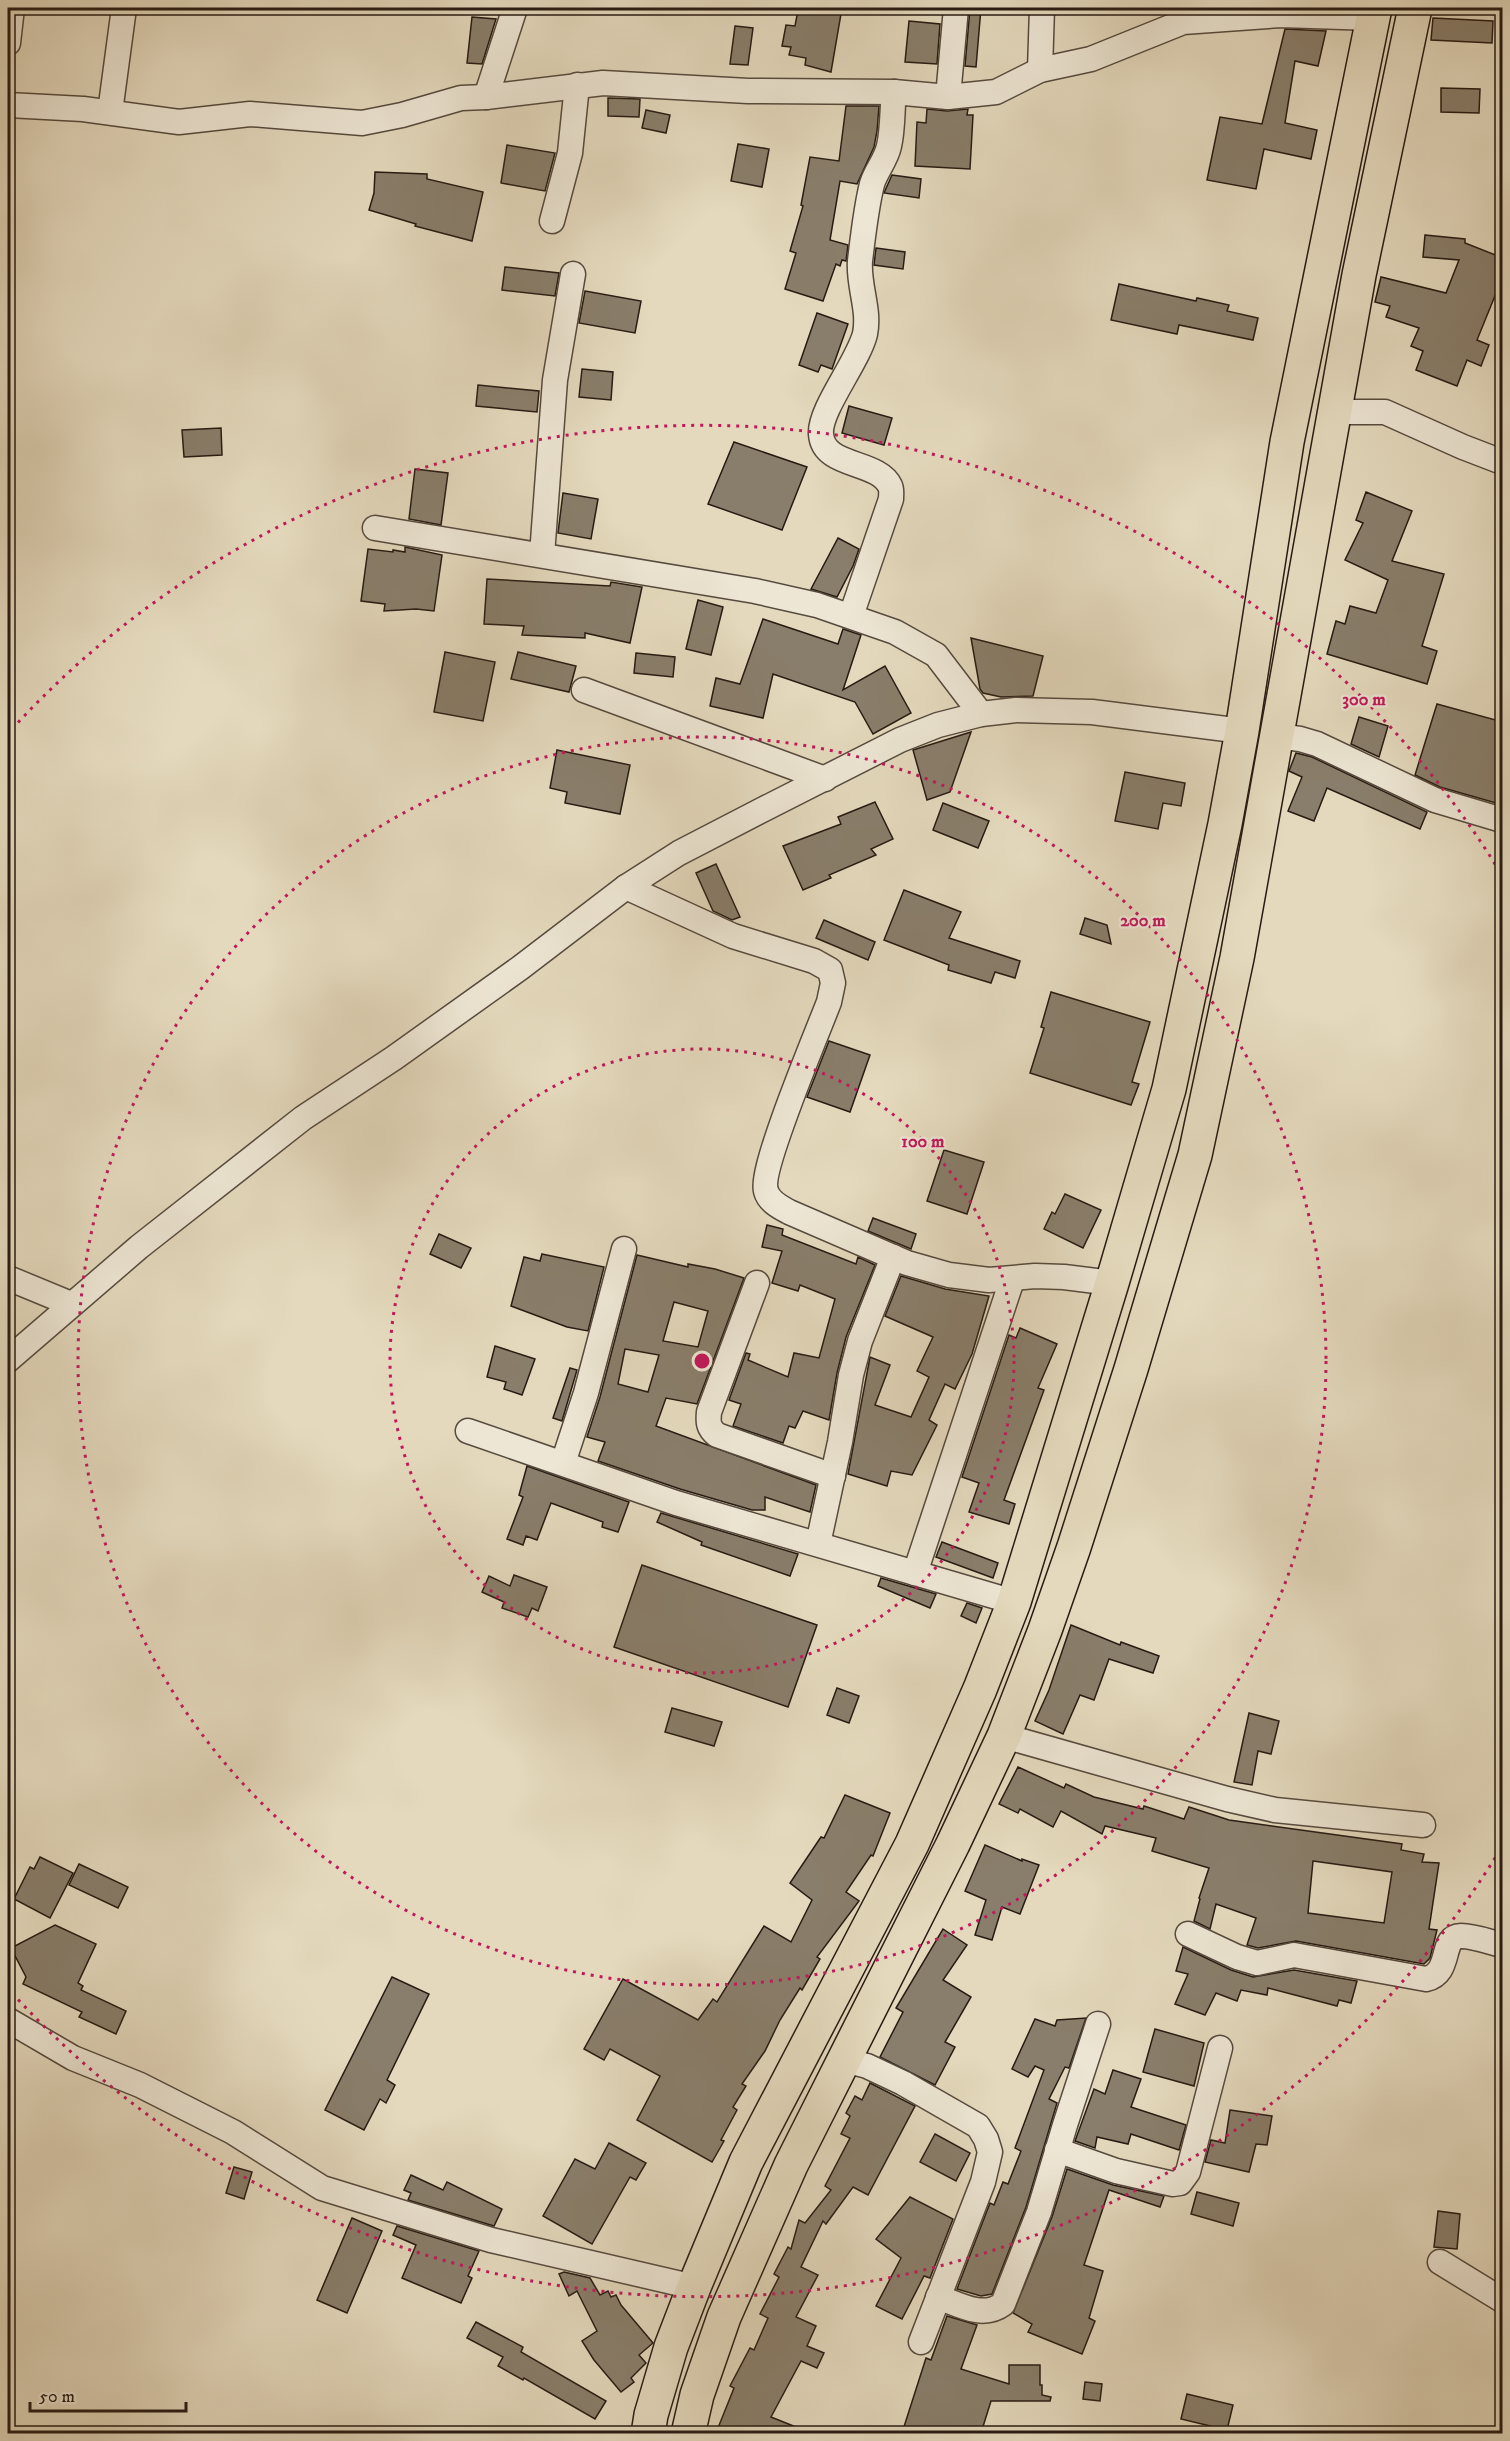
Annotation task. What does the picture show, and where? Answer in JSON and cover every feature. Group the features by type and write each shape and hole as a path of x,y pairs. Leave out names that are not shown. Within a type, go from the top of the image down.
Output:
{"highway":[{"path":"688,2433 697,2395 724,2317 791,2165 953,1844 1004,1736 1045,1630 1131,1369 1195,1155 1237,958 1359,275 1415,8"},
{"path":"648,2433 671,2347 693,2287 746,2162 912,1844 980,1689 1014,1602 1112,1283 1168,1089 1225,824 1242,731 1287,442 1374,13"}],"street":[{"path":"8,43 12,8"},
{"path":"110,112 124,8"},
{"path":"486,98 515,8"},
{"path":"948,97 956,8"},
{"path":"1040,70 1042,8"},
{"path":"8,105 110,112 180,122 250,114 362,123 402,115 461,98 486,98 603,83 748,91 894,92 948,97 996,92 1040,70 1091,59 1184,15 1374,13"},
{"path":"552,221 570,153 577,85"},
{"path":"851,616 891,499 891,487 882,477 831,453 823,445 820,432 824,417 860,349 865,333 867,319 860,263 873,182 889,145 894,92"},
{"path":"542,555 555,380 573,274"},
{"path":"1334,412 1385,412 1503,462"},
{"path":"375,528 755,591 817,605 895,632 936,655 981,714"},
{"path":"584,690 825,779"},
{"path":"8,1360 71,1304 194,1202 303,1118 404,1052 626,887 679,853 900,740 938,725 981,714 1016,710 1092,712 1242,731"},
{"path":"1278,736 1317,744 1435,800 1503,820"},
{"path":"626,887 734,936 814,961 830,970 833,983 829,1002 766,1172 765,1190 772,1202 789,1212 893,1257 950,1275 989,1280 1012,1280 1035,1276 1064,1277 1112,1283"},
{"path":"563,1463 586,1392 624,1250"},
{"path":"818,1544 848,1402 848,1388 860,1341 893,1257"},
{"path":"8,1278 71,1304"},
{"path":"915,1573 1012,1280"},
{"path":"757,1283 709,1412 708,1422 711,1431 833,1476"},
{"path":"468,1431 653,1496 1014,1602"},
{"path":"1004,1736 1275,1810 1423,1825"},
{"path":"1188,1934 1237,1958 1257,1963 1294,1955 1426,1978 1434,1977 1440,1972 1448,1944 1453,1938 1461,1936 1503,1946"},
{"path":"8,2020 73,2058 140,2085 233,2132 322,2188 491,2240 693,2287"},
{"path":"938,2298 981,2312 994,2311 1003,2304 1039,2212 1098,2024"},
{"path":"1057,2150 1116,2171 1173,2184 1180,2183 1188,2172 1220,2048"},
{"path":"844,2060 867,2066 937,2101 978,2126 986,2139 990,2152 988,2167 921,2342"},
{"path":"1440,2262 1503,2300"}],"building":[{"path":"970,8 981,8 976,67 965,66"},
{"path":"798,10 841,14 831,72 805,65 806,58 789,55 791,47 782,46 786,25 795,26"},
{"path":"472,17 496,19 482,64 467,63"},
{"path":"1433,18 1493,21 1492,43 1431,40"},
{"path":"909,21 940,24 937,64 905,62"},
{"path":"735,26 753,28 748,65 730,64"},
{"path":"1285,29 1326,31 1318,66 1295,61 1285,123 1317,130 1311,159 1264,149 1256,189 1207,180 1220,117 1262,124"},
{"path":"1441,88 1480,89 1479,113 1441,112"},
{"path":"608,98 640,99 639,117 608,116"},
{"path":"846,106 879,106 877,131 874,147 857,184 840,181 830,240 848,245 846,261 842,260 840,266 836,264 823,301 785,289 796,253 790,251 803,206 801,205 810,157 839,161"},
{"path":"927,109 947,111 968,109 967,115 973,115 970,169 915,166 917,122 926,123"},
{"path":"646,110 670,115 666,133 642,128"},
{"path":"738,144 769,149 762,187 731,181"},
{"path":"507,145 555,153 545,191 501,183"},
{"path":"375,172 427,174 427,179 483,192 472,241 415,226 416,224 369,210 374,193"},
{"path":"892,175 921,179 919,198 884,193"},
{"path":"1425,235 1465,239 1465,243 1503,258 1503,276 1477,340 1489,345 1481,366 1467,360 1457,386 1416,370 1423,351 1411,346 1419,328 1386,317 1390,306 1375,302 1381,277 1446,293 1459,260 1423,257"},
{"path":"876,248 905,252 903,269 874,265"},
{"path":"505,267 559,273 555,296 502,290"},
{"path":"1119,284 1196,301 1197,298 1229,305 1227,311 1258,318 1253,340 1179,325 1177,334 1111,320"},
{"path":"585,291 641,301 635,333 579,323"},
{"path":"817,313 848,324 832,369 821,365 818,372 799,365"},
{"path":"582,369 613,372 611,400 579,397"},
{"path":"478,385 539,391 537,412 476,406"},
{"path":"849,406 892,418 884,445 842,433"},
{"path":"221,428 222,455 184,457 182,430"},
{"path":"734,442 807,467 782,530 708,504"},
{"path":"415,469 448,473 441,525 409,519"},
{"path":"1366,492 1412,511 1392,561 1444,574 1422,646 1437,651 1427,684 1327,654 1336,621 1345,624 1350,606 1376,613 1388,580 1345,560 1363,523 1356,520"},
{"path":"563,493 598,499 591,539 558,533"},
{"path":"838,538 859,549 837,597 811,589"},
{"path":"405,547 442,555 434,611 416,609 384,611 385,604 361,601 368,549 405,552"},
{"path":"487,579 610,586 611,582 642,587 630,643 585,633 585,638 522,635 524,626 484,624"},
{"path":"698,600 723,607 711,655 686,649"},
{"path":"763,619 838,644 843,629 861,635 843,690 885,666 911,713 873,734 855,702 773,674 763,718 710,706 716,678 740,684"},
{"path":"971,638 1043,656 1033,696 1001,697 983,693 980,689"},
{"path":"445,652 495,662 483,721 434,712"},
{"path":"518,652 576,666 569,692 511,679"},
{"path":"636,653 675,657 673,677 634,673"},
{"path":"1437,704 1503,722 1503,805 1440,787 1415,775"},
{"path":"1359,717 1388,726 1379,757 1351,744"},
{"path":"971,732 950,792 927,800 913,750"},
{"path":"557,750 630,765 620,814 565,803 567,792 550,788"},
{"path":"1296,753 1312,757 1427,812 1420,829 1327,788 1314,821 1288,811 1302,777 1289,771"},
{"path":"1125,772 1185,783 1181,806 1163,803 1158,829 1115,821"},
{"path":"875,802 893,839 871,849 876,855 829,875 831,878 803,890 783,846 841,824 838,817"},
{"path":"943,803 989,821 978,848 933,830"},
{"path":"716,864 740,917 732,920 713,911 696,873"},
{"path":"904,890 961,912 949,938 1020,961 1015,978 995,972 991,983 948,970 949,965 884,940"},
{"path":"1085,918 1107,925 1111,944 1080,934"},
{"path":"824,920 875,942 868,960 816,938"},
{"path":"1051,992 1150,1022 1132,1082 1139,1084 1131,1105 1030,1073 1044,1028 1041,1027"},
{"path":"829,1041 870,1055 850,1112 807,1097"},
{"path":"944,1150 984,1162 967,1214 927,1201"},
{"path":"1065,1194 1101,1210 1083,1248 1044,1229 1052,1212 1055,1214"},
{"path":"873,1218 916,1234 911,1249 868,1231"},
{"path":"767,1225 783,1229 782,1235 856,1264 858,1257 875,1265 846,1337 829,1420 803,1411 795,1428 789,1426 783,1443 733,1426 741,1404 729,1400 746,1353 750,1354 748,1360 788,1377 794,1353 819,1358 835,1299 800,1285 798,1291 772,1283 782,1251 762,1247"},
{"path":"439,1234 471,1248 461,1268 430,1254"},
{"path":"542,1254 604,1267 588,1331 567,1327 511,1306 524,1257 540,1261"},
{"path":"637,1255 688,1267 688,1264 715,1269 744,1278 697,1404 666,1398 656,1426 816,1485 810,1512 765,1497 765,1510 752,1510 680,1489 598,1461 605,1442 587,1437 600,1397","holes":["674,1302 708,1311 698,1347 663,1341","625,1349 659,1355 648,1392 618,1384"]},
{"path":"901,1276 945,1289 989,1296 972,1354 955,1389 945,1384 929,1420 937,1425 912,1475 891,1471 887,1486 848,1474 870,1357 890,1365 875,1405 911,1417 929,1377 917,1371 933,1337 885,1316"},
{"path":"1020,1328 1057,1344 1038,1388 1044,1390 1004,1500 1015,1504 1009,1524 969,1512 979,1483 962,1477 1009,1335 1016,1338"},
{"path":"495,1346 535,1359 522,1395 504,1389 506,1382 487,1377"},
{"path":"570,1368 577,1370 562,1421 553,1418"},
{"path":"527,1466 629,1502 618,1532 602,1527 603,1522 551,1503 537,1540 526,1536 523,1545 507,1539 523,1497 519,1495"},
{"path":"661,1513 798,1554 790,1576 701,1545 702,1542 657,1522"},
{"path":"942,1542 998,1563 993,1578 936,1557"},
{"path":"642,1565 817,1625 788,1707 614,1647"},
{"path":"514,1575 547,1587 538,1611 532,1608 528,1617 502,1608 504,1602 482,1592 489,1576 510,1586"},
{"path":"881,1578 936,1594 930,1608 878,1586"},
{"path":"967,1603 982,1608 976,1623 961,1616"},
{"path":"1071,1625 1120,1645 1121,1642 1159,1656 1153,1673 1109,1659 1094,1700 1080,1695 1063,1734 1035,1721 1049,1690"},
{"path":"837,1688 859,1696 849,1723 827,1715"},
{"path":"672,1708 722,1722 714,1746 665,1732"},
{"path":"1249,1713 1279,1721 1271,1754 1258,1751 1252,1785 1234,1782"},
{"path":"1018,1767 1064,1788 1066,1784 1094,1797 1143,1809 1144,1806 1184,1819 1189,1807 1229,1820 1402,1844 1401,1850 1424,1854 1422,1862 1439,1863 1429,1929 1437,1930 1430,1958 1424,1964 1296,1941 1258,1948 1247,1945 1256,1918 1216,1904 1210,1929 1194,1921 1209,1868 1152,1851 1156,1838 1105,1826 1102,1834 1061,1811 1053,1827 1020,1809 1018,1813 999,1804","holes":["1313,1861 1392,1872 1384,1923 1308,1913"]},
{"path":"845,1795 890,1813 873,1856 871,1855 846,1892 859,1901 817,1957 820,1959 802,1990 800,1988 780,2020 765,2051 742,2084 746,2086 733,2107 737,2110 712,2162 637,2120 660,2076 610,2049 604,2060 584,2049 623,1979 698,2020 713,1999 717,2002 764,1926 791,1942 812,1900 790,1883 821,1837 824,1838"},
{"path":"985,1845 1022,1861 1022,1859 1039,1865 1020,1914 1002,1907 992,1940 975,1935 986,1900 965,1891"},
{"path":"40,1857 73,1873 50,1918 14,1899 30,1867 34,1869"},
{"path":"79,1864 128,1887 118,1908 69,1885"},
{"path":"55,1925 96,1944 78,1983 83,1986 81,1990 126,2011 116,2034 79,2017 82,2012 23,1984 26,1977 11,1948"},
{"path":"943,1929 967,1945 943,1980 971,1997 945,2042 955,2047 935,2085 880,2057 903,2012 896,2008"},
{"path":"1183,1947 1231,1970 1253,1977 1294,1970 1357,1981 1351,2003 1339,2000 1337,2006 1268,1988 1267,1995 1241,1990 1237,2001 1216,1993 1205,2015 1175,2004 1188,1974 1176,1971"},
{"path":"392,1977 429,1994 387,2080 395,2085 386,2103 380,2099 364,2130 325,2110"},
{"path":"1086,2018 1069,2068 1065,2067 1049,2099 1057,2103 1026,2207 992,2294 981,2296 957,2289 990,2203 994,2205 1003,2182 1008,2184 1021,2151 1015,2148 1044,2070 1035,2066 1028,2077 1012,2069 1035,2019 1055,2026 1057,2020"},
{"path":"1155,2029 1204,2043 1194,2086 1143,2072"},
{"path":"1113,2070 1141,2079 1131,2107 1186,2125 1179,2150 1131,2134 1128,2144 1097,2137 1095,2148 1075,2141 1094,2089 1105,2094"},
{"path":"870,2083 915,2106 868,2195 853,2187 826,2224 823,2221 801,2267 818,2275 796,2317 816,2326 807,2346 824,2353 817,2368 801,2361 771,2417 811,2433 716,2433 734,2388 730,2386 750,2348 754,2350 768,2318 760,2314 779,2277 774,2274 788,2247 791,2249 799,2220 805,2223 831,2190 825,2186 850,2138 841,2134 850,2116 846,2113 855,2096 862,2100"},
{"path":"1230,2110 1272,2116 1267,2145 1256,2144 1249,2172 1205,2162 1211,2140 1225,2143"},
{"path":"935,2134 970,2153 956,2181 920,2162"},
{"path":"609,2143 646,2163 636,2180 630,2177 592,2244 543,2216 575,2159 595,2169"},
{"path":"234,2167 252,2172 244,2199 226,2193"},
{"path":"1067,2169 1113,2185 1164,2196 1160,2207 1109,2190 1084,2265 1103,2271 1089,2318 1095,2321 1082,2354 1028,2332 1032,2324 1013,2313 1052,2217"},
{"path":"411,2175 443,2190 447,2182 502,2209 494,2226 408,2200 411,2193 404,2190"},
{"path":"1197,2192 1239,2203 1233,2226 1191,2214"},
{"path":"910,2197 953,2219 930,2278 924,2276 902,2319 876,2306 901,2258 876,2239"},
{"path":"1438,2211 1460,2214 1457,2249 1434,2247"},
{"path":"352,2218 382,2231 347,2313 317,2300"},
{"path":"397,2226 479,2251 468,2276 472,2278 461,2303 402,2278 416,2245 393,2235"},
{"path":"564,2272 590,2278 600,2295 608,2291 611,2297 616,2295 621,2305 653,2343 639,2355 646,2363 631,2378 634,2382 621,2392 594,2360 582,2341 597,2331 577,2291 569,2296 559,2274"},
{"path":"947,2316 977,2325 961,2369 1009,2384 1009,2365 1040,2365 1042,2395 1051,2397 1050,2401 991,2401 981,2433 902,2433 926,2358 931,2360"},
{"path":"476,2322 523,2347 521,2352 606,2401 595,2419 524,2378 523,2380 498,2366 503,2357 467,2338"},
{"path":"1085,2382 1102,2384 1100,2401 1083,2399"},
{"path":"1187,2394 1233,2405 1227,2430 1181,2419"}]}
